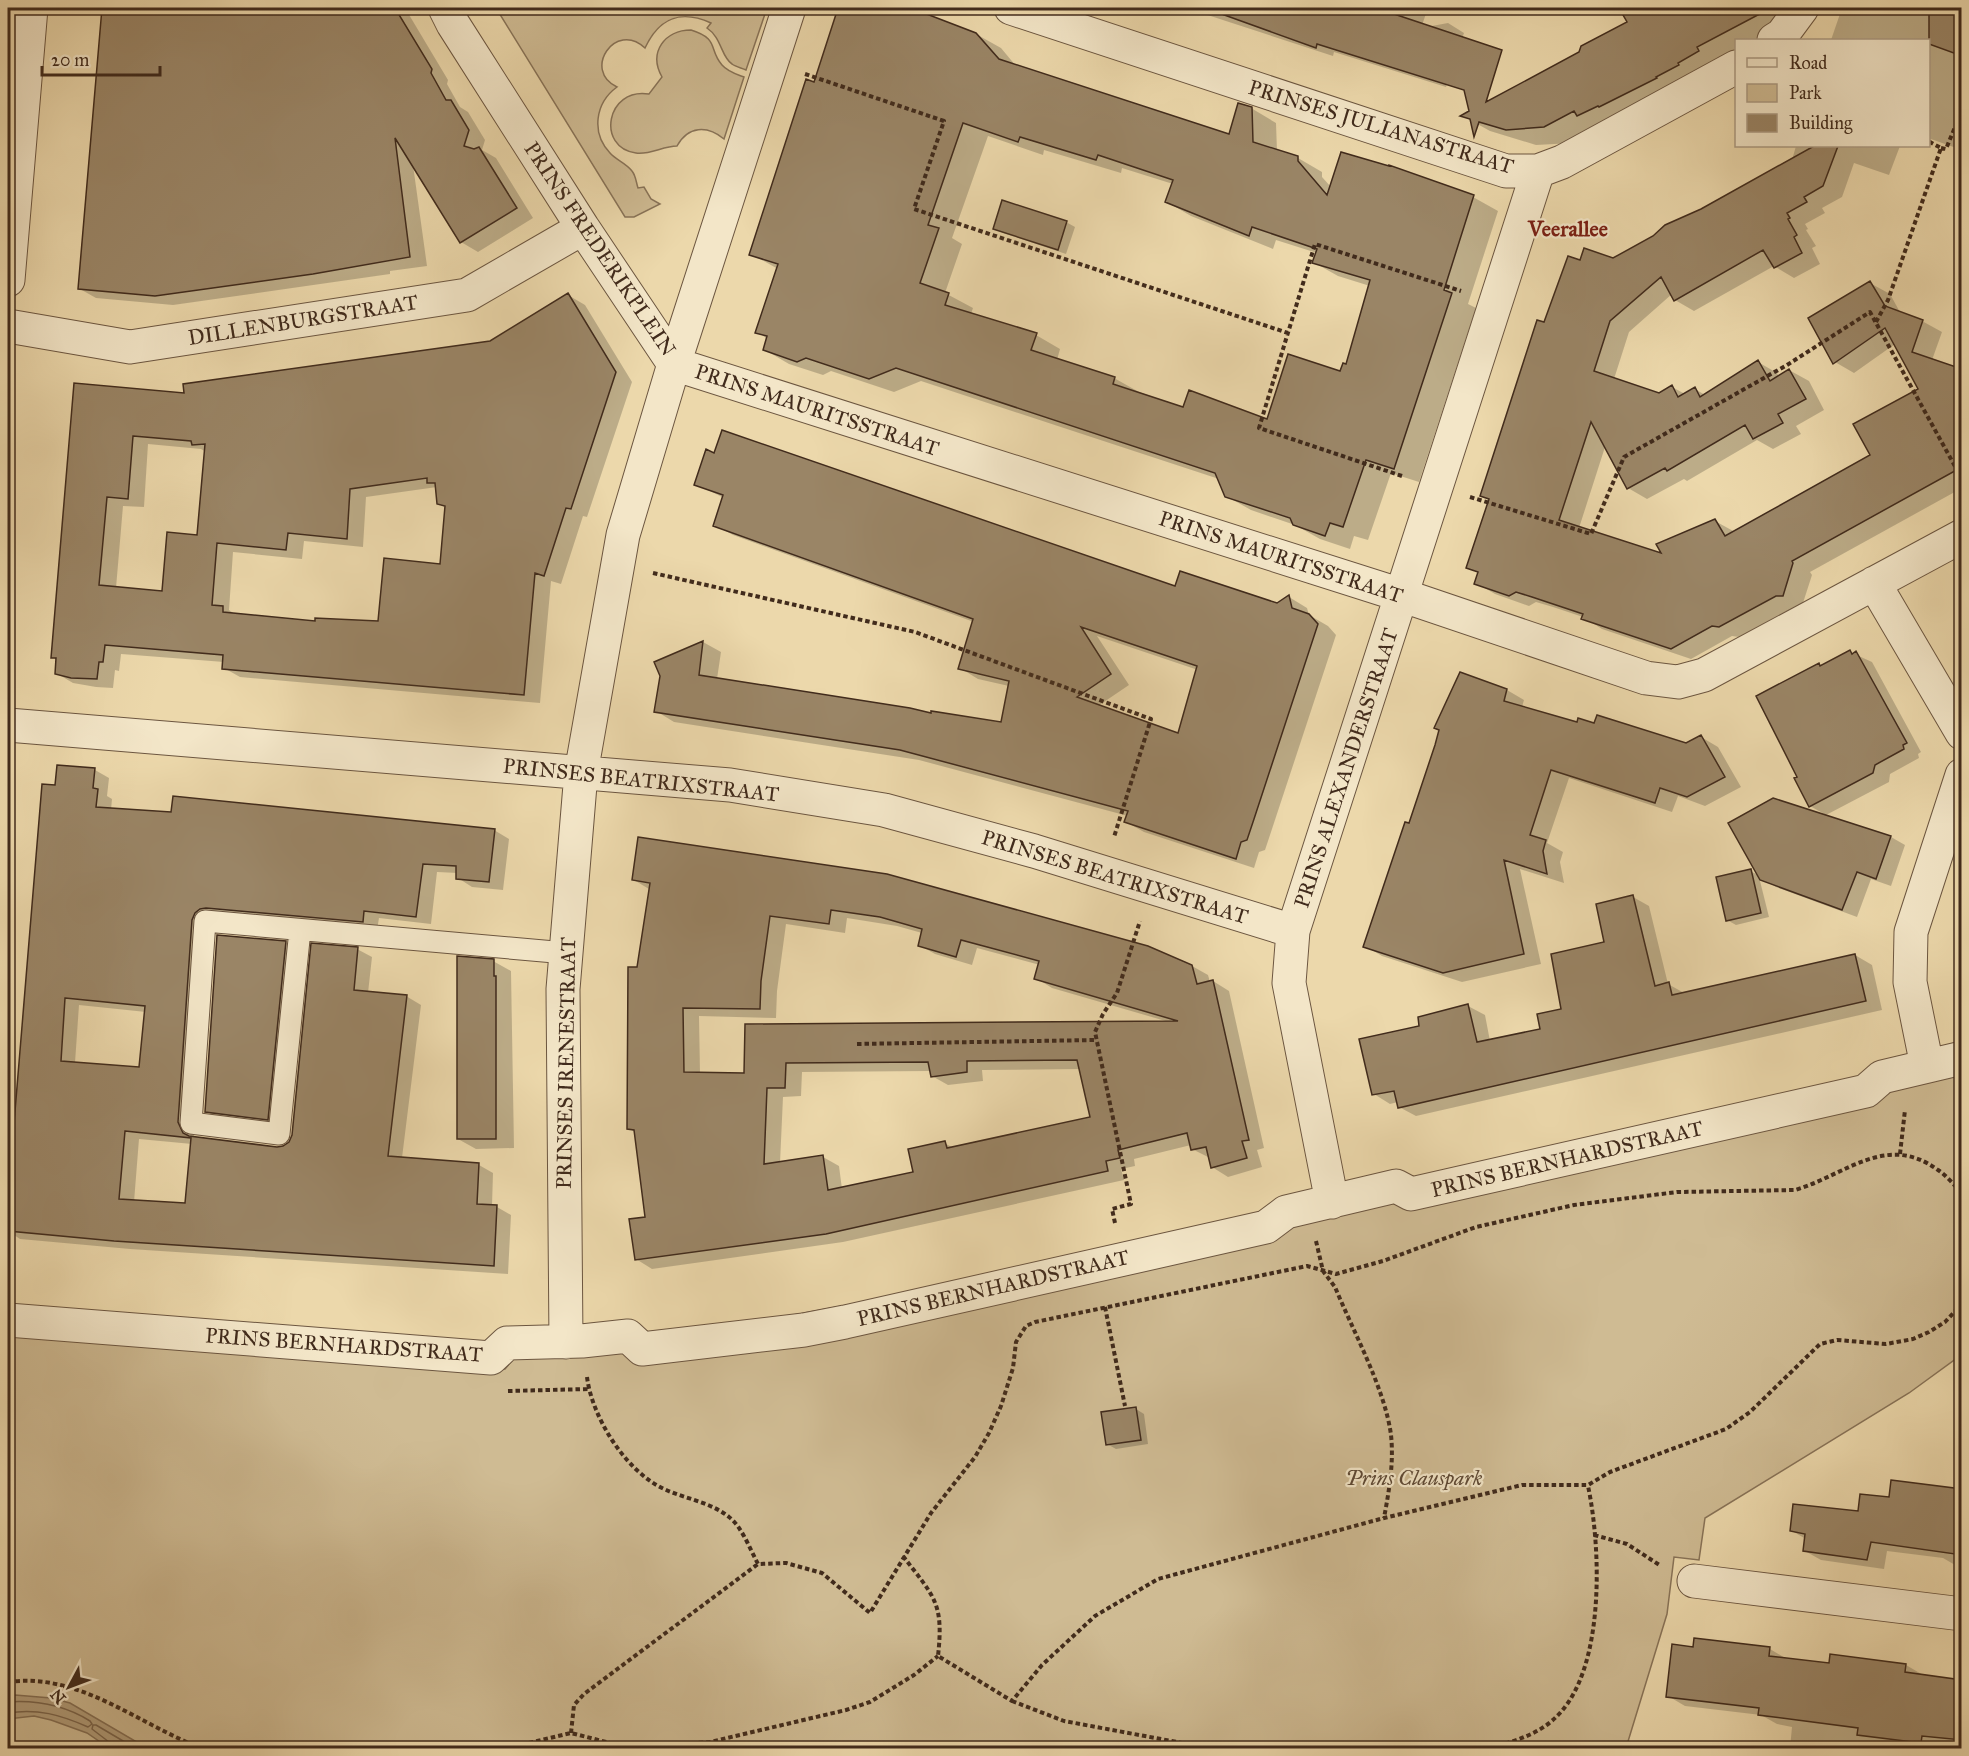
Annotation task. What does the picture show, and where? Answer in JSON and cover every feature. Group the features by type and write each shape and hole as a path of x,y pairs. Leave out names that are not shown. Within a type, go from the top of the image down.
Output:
{"street":[{"path":"8,280 31,8"},
{"name":"PRINS FREDERIKPLEIN","path":"445,8 583,228 674,364"},
{"name":"PRINS FREDERIKPLEIN","path":"674,364 789,8"},
{"name":"PRINSES JULIANASTRAAT","path":"1011,8 1506,171 1538,171 1562,162 1735,68"},
{"path":"1775,39 1802,8"},
{"name":"PRINS ALEXANDERSTRAAT","path":"1321,1204 1289,983 1293,931 1538,171"},
{"name":"DILLENBURGSTRAAT","path":"8,326 130,347 467,295 583,228"},
{"name":"PRINSES IRENESTRAAT","path":"574,1342 563,1001 581,773 623,535 674,364"},
{"name":"PRINS MAURITSSTRAAT","path":"674,364 1401,596 1646,678 1677,682 1704,675 1962,536"},
{"path":"1874,584 1962,734"},
{"name":"PRINSES BEATRIXSTRAAT","path":"8,725 730,785 884,810 1034,850 1293,931"},
{"path":"1927,1066 1910,982 1911,932 1962,775"},
{"name":"PRINS BERNHARDSTRAAT","path":"8,1320 491,1358 507,1343 574,1342 628,1336 642,1349 804,1330 1266,1227 1286,1212 1396,1185 1411,1194 1866,1091 1882,1077 1962,1059"},
{"path":"1694,1581 1962,1614"}],"lane":[{"path":"300,930 279,1134 191,1123 206,921 566,953"}],"path":[{"path":"771,63 944,121 914,208 1287,333"},
{"path":"1930,142 1946,149 1955,127 1962,129"},
{"path":"1875,323 1888,300 1941,148"},
{"path":"1496,303 1315,244 1258,428 1436,487 1591,534 1624,457 1787,365 1870,312 1962,479"},
{"path":"618,565 915,632 1151,719 1103,872"},
{"path":"1123,1259 1112,1209 1131,1204 1095,1032 1103,1014 1117,993 1151,887"},
{"path":"857,1044 1096,1040"},
{"path":"571,1733 574,1705 584,1695 758,1564 786,1563 822,1573 870,1613 931,1513 975,1457 989,1433 1013,1368 1016,1342 1026,1326 1035,1322 1306,1266 1336,1274 1357,1269 1476,1227 1574,1205 1677,1192 1795,1190 1814,1185 1847,1168 1879,1156 1900,1154 1913,1156 1939,1170 1962,1193"},
{"path":"1321,1204 1323,1271 1335,1287 1384,1405 1390,1434 1392,1463 1384,1518"},
{"path":"1012,1701 1042,1665 1095,1616 1158,1579 1384,1518 1522,1485 1588,1485 1610,1472 1726,1429 1750,1412 1820,1344 1837,1340 1886,1344 1913,1339 1945,1322 1962,1304"},
{"path":"1106,1307 1125,1406"},
{"path":"574,1342 588,1389 607,1433 618,1451 645,1478 663,1488 711,1505 731,1518 758,1564"},
{"path":"1491,1749 1527,1737 1544,1727 1559,1714 1580,1680 1596,1619 1594,1535 1588,1485"},
{"path":"1594,1535 1627,1544 1654,1563 1675,1568 1694,1581"},
{"path":"507,1749 571,1733 610,1743 645,1746 710,1742 846,1710 870,1702 914,1675 938,1656 940,1614 933,1596 903,1556"},
{"path":"938,1656 1012,1701 1064,1720 1209,1749"},
{"path":"8,1682 21,1680 79,1689 201,1749"}],"green space":[{"path":"496,8 639,10 640,8 767,8 746,70 728,61 716,37 707,28 711,23 690,17 680,17 664,23 657,29 645,48 634,41 623,40 614,44 607,51 602,70 607,80 617,87 604,101 600,110 598,128 600,136 610,153 632,171 638,188 644,187 651,199 660,204 634,217 625,217"},
{"path":"691,30 700,33 710,41 724,67 744,77 724,139 711,131 698,130 687,134 677,146 641,153 623,149 615,141 611,130 611,119 615,108 634,94 649,94 662,77 657,59 661,44 674,34"},
{"name":"Prins Clauspark","path":"1961,1074 1961,1355 1909,1393 1705,1518 1699,1560 1674,1557 1667,1614 1626,1748 8,1748 8,1332 480,1369 505,1369 516,1356 577,1355 1287,1224"}],"water":[{"path":"8,1696 51,1698 70,1703 147,1748 109,1748 87,1733 34,1716 8,1719"}],"building":[{"path":"102,8 395,8 432,69 431,73 446,100 451,100 469,130 464,146 474,149 479,147 517,208 460,243 395,138 410,257 313,274 155,296 78,289"},
{"path":"838,8 911,8 976,33 999,59 1229,134 1238,103 1252,107 1253,142 1298,156 1298,161 1327,195 1341,152 1389,165 1474,195 1444,290 1452,293 1394,469 1366,460 1343,527 1330,523 1325,536 1293,525 1290,518 1225,497 1215,473 896,368 869,379 806,358 797,362 763,350 767,336 755,333 778,264 749,255 806,79 814,82","holes":["963,123 1018,142 1020,137 1096,160 1098,155 1173,180 1165,202 1249,236 1252,227 1317,249 1312,263 1370,280 1346,364 1343,363 1340,371 1288,354 1267,419 1189,390 1183,407 1113,384 1115,377 1031,350 1037,333 945,305 949,293 920,283 939,228 928,225"]},
{"path":"1217,8 1393,8 1391,13 1502,50 1486,102 1579,52 1581,46 1627,22 1619,8 1771,8 1697,47 1699,51 1657,78 1599,107 1577,116 1574,111 1544,127 1506,130 1479,122 1474,137 1470,119 1460,116 1469,111 1464,90 1317,44 1316,48 1216,12"},
{"path":"1929,8 1962,8 1962,56 1930,44"},
{"path":"1812,147 1838,147 1823,186 1804,197 1807,202 1787,213 1797,235 1794,237 1802,253 1774,268 1763,250 1674,301 1661,277 1610,321 1594,371 1659,393 1672,385 1678,397 1695,387 1700,397 1758,360 1770,381 1789,369 1806,399 1778,414 1783,423 1753,439 1745,425 1667,471 1665,468 1627,489 1591,422 1559,520 1661,553 1656,544 1715,519 1725,536 1870,455 1853,424 1918,389 1885,328 1833,364 1808,318 1870,281 1885,306 1923,320 1912,352 1962,369 1962,467 1792,561 1783,596 1776,596 1719,627 1712,626 1671,649 1581,619 1583,614 1532,597 1516,592 1509,596 1474,584 1478,572 1466,568 1489,499 1480,496 1537,320 1544,322 1568,256 1580,260 1584,248 1613,258 1653,236 1665,225 1701,209"},
{"path":"1002,200 1067,221 1058,250 993,229"},
{"path":"568,293 616,372 571,509 566,508 544,576 535,573 524,695 222,669 223,655 105,645 103,662 99,662 97,679 71,678 55,674 56,658 51,658 74,383 184,393 183,384 490,341","holes":["133,436 191,441 192,445 205,444 197,535 167,532 162,591 99,585 107,497 128,499","427,478 427,483 435,483 437,504 445,506 440,564 384,558 378,621 315,618 315,621 223,612 223,606 212,605 217,543 286,550 288,533 347,539 350,489"]},
{"path":"722,430 1175,586 1180,571 1277,603 1289,595 1292,608 1309,614 1318,624 1247,840 1241,842 1236,859 1124,822 1128,811 900,750 654,712 660,676 654,662 703,641 699,675 931,713 931,711 1001,722 1009,681 958,669 973,619 713,526 723,495 694,485 706,449 714,453","holes":["1081,627 1197,666 1178,733 1077,697 1111,674"]},
{"path":"1850,650 1852,654 1856,651 1907,743 1903,745 1904,749 1875,765 1873,773 1809,807 1794,778 1797,777 1756,696 1819,663 1820,666"},
{"path":"1460,672 1507,689 1504,701 1577,722 1578,718 1594,723 1597,715 1686,743 1701,735 1725,777 1687,797 1660,788 1655,803 1551,770 1530,835 1546,840 1543,851 1547,874 1504,860 1524,954 1443,973 1363,947 1405,822 1409,823 1435,745 1439,730 1434,728"},
{"path":"57,765 95,768 93,788 98,789 96,807 171,812 173,796 495,829 489,882 456,879 456,866 423,864 416,917 364,911 363,922 206,908 195,913 192,920 178,1122 183,1133 189,1136 277,1147 289,1142 292,1135 311,943 358,947 354,990 407,995 388,1156 479,1163 477,1204 497,1205 494,1266 114,1241 8,1231 8,1196 42,784 55,785","holes":["65,998 145,1006 139,1067 61,1061","125,1131 191,1138 185,1203 119,1199"]},
{"path":"1773,798 1891,836 1876,879 1857,872 1842,910 1760,880 1728,823"},
{"path":"638,837 887,874 1148,946 1192,965 1197,984 1213,980 1249,1140 1242,1141 1247,1158 1211,1168 1206,1147 1191,1150 1187,1133 1118,1150 1120,1158 1106,1161 1108,1171 826,1234 635,1260 629,1219 645,1217 634,1130 627,1129 628,967 637,967 650,883 632,880","holes":["831,910 880,917 922,929 918,946 956,957 961,940 1039,961 1034,979 1178,1021 745,1024 744,1073 684,1072 683,1008 760,1009 761,981 770,916 829,924","1077,1060 1090,1117 947,1148 945,1141 908,1149 913,1172 828,1190 823,1155 764,1164 767,1088 785,1088 786,1063 928,1062 931,1077 967,1072 967,1061"]},
{"path":"1751,869 1761,913 1726,921 1716,877"},
{"path":"1633,895 1655,986 1669,982 1672,995 1855,954 1866,1001 1398,1108 1394,1091 1372,1095 1359,1039 1419,1026 1418,1017 1468,1004 1477,1042 1540,1029 1537,1014 1561,1009 1551,954 1604,942 1596,904"},
{"path":"217,935 286,941 268,1120 205,1112"},
{"path":"457,956 494,959 494,976 496,976 496,1139 457,1139"},
{"path":"1136,1407 1141,1440 1106,1445 1101,1412"},
{"path":"1891,1480 1962,1489 1962,1555 1871,1542 1867,1560 1803,1551 1805,1534 1790,1531 1793,1504 1858,1511 1860,1494 1889,1497"},
{"path":"1694,1638 1770,1647 1769,1656 1829,1663 1830,1654 1906,1664 1905,1672 1962,1680 1962,1740 1922,1736 1921,1743 1857,1735 1858,1728 1758,1715 1759,1708 1666,1697 1672,1644 1693,1647"}],"district":[{"name":"Veerallee","path":"1568,228"}]}
